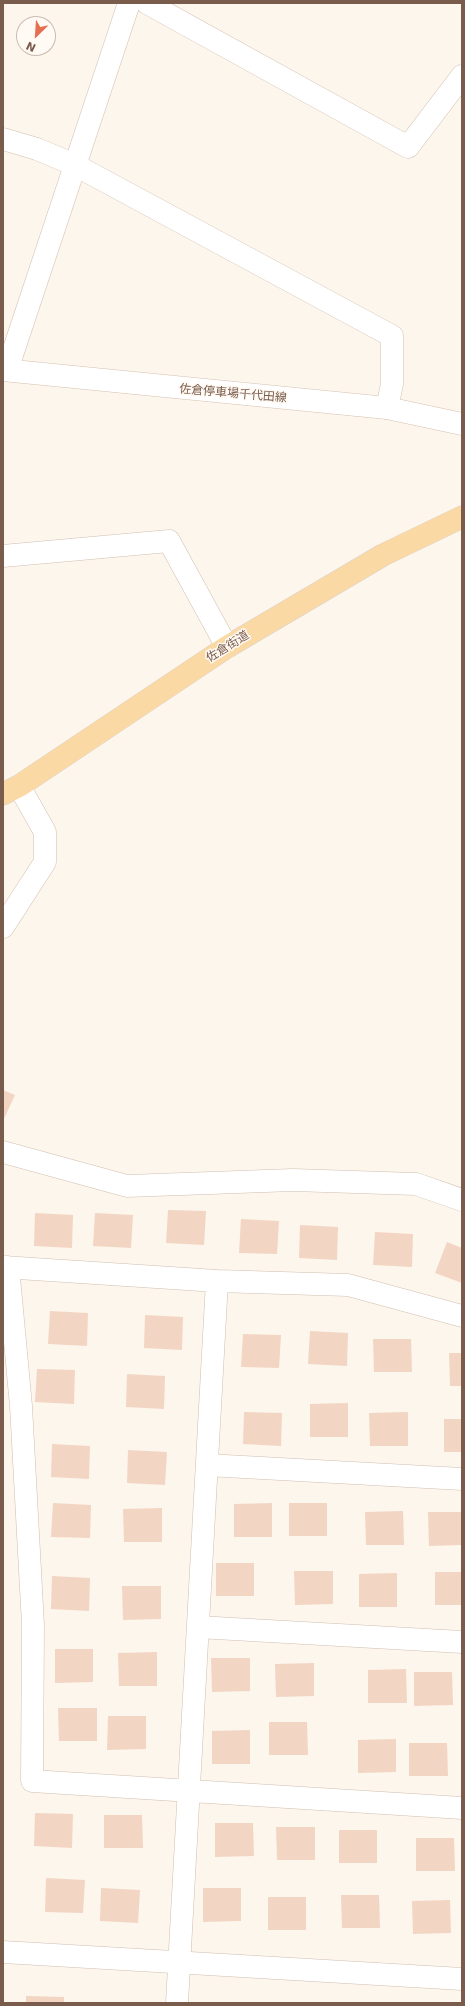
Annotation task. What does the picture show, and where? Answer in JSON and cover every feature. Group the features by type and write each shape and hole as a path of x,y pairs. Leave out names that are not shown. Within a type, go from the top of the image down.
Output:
{"main road":[{"name":"佐倉街道","path":"11,790 227,647 383,554 462,517"}],"street":[{"path":"5,370 129,3"},
{"path":"147,3 408,147 462,76"},
{"path":"3,139 37,149 75,165 392,336 392,384 387,408"},
{"name":"佐倉停車場千代田線","path":"5,370 387,408 462,424"},
{"path":"3,556 169,541 227,647"},
{"path":"3,927 45,862 46,832 11,790"},
{"path":"3,1152 127,1186 293,1180 416,1184 462,1200"},
{"path":"462,1316 348,1285 217,1281 5,1267 21,1406 33,1625 32,1781 462,1808"},
{"path":"177,2003 217,1281"},
{"path":"207,1465 462,1479"},
{"path":"198,1627 462,1642"},
{"path":"3,1952 462,1979"}],"building":[{"path":"3,1090 15,1095 3,1121"},
{"path":"168,1210 206,1211 204,1245 166,1243"},
{"path":"35,1213 73,1215 72,1248 34,1246"},
{"path":"95,1213 133,1215 131,1248 93,1246"},
{"path":"241,1219 279,1221 277,1254 239,1253"},
{"path":"300,1225 338,1227 337,1260 299,1258"},
{"path":"375,1232 413,1234 412,1267 373,1265"},
{"path":"447,1242 462,1248 462,1283 435,1273"},
{"path":"50,1311 88,1313 87,1346 48,1344"},
{"path":"145,1315 183,1317 182,1350 144,1348"},
{"path":"310,1331 348,1333 347,1366 308,1364"},
{"path":"243,1334 281,1335 279,1368 241,1367"},
{"path":"373,1339 411,1339 412,1372 374,1372"},
{"path":"449,1353 462,1353 462,1386 450,1386"},
{"path":"37,1369 75,1370 74,1404 35,1402"},
{"path":"127,1374 165,1376 164,1409 126,1407"},
{"path":"348,1403 348,1437 310,1437 310,1404"},
{"path":"244,1412 282,1413 281,1446 243,1444"},
{"path":"408,1412 408,1446 370,1446 369,1413"},
{"path":"444,1419 462,1419 462,1452 444,1452"},
{"path":"52,1444 90,1446 89,1479 51,1477"},
{"path":"128,1450 167,1452 165,1485 127,1483"},
{"path":"53,1503 91,1505 90,1538 51,1537"},
{"path":"272,1503 272,1537 234,1537 234,1504"},
{"path":"289,1503 327,1503 327,1536 289,1536"},
{"path":"162,1508 162,1542 124,1542 123,1509"},
{"path":"403,1511 404,1545 366,1545 365,1512"},
{"path":"428,1512 462,1512 462,1545 429,1546"},
{"path":"216,1563 254,1563 254,1596 216,1596"},
{"path":"294,1571 333,1571 333,1604 295,1605"},
{"path":"435,1572 462,1572 462,1605 435,1605"},
{"path":"397,1573 397,1607 359,1607 359,1574"},
{"path":"52,1576 90,1578 89,1611 51,1609"},
{"path":"122,1586 161,1586 161,1619 123,1620"},
{"path":"55,1649 93,1649 93,1682 55,1683"},
{"path":"157,1652 157,1686 119,1686 118,1653"},
{"path":"211,1658 250,1658 250,1691 212,1692"},
{"path":"314,1663 314,1696 276,1697 275,1664"},
{"path":"406,1669 407,1703 368,1703 368,1670"},
{"path":"414,1672 452,1672 453,1705 414,1706"},
{"path":"58,1708 97,1708 97,1741 59,1741"},
{"path":"108,1716 146,1716 146,1749 107,1750"},
{"path":"269,1722 307,1722 308,1755 269,1755"},
{"path":"250,1730 250,1764 212,1764 212,1731"},
{"path":"396,1739 396,1772 358,1773 358,1740"},
{"path":"409,1743 447,1743 448,1776 409,1776"},
{"path":"35,1813 73,1814 72,1848 34,1846"},
{"path":"104,1815 142,1815 143,1848 104,1848"},
{"path":"215,1823 253,1823 254,1856 215,1857"},
{"path":"276,1827 315,1827 315,1860 277,1860"},
{"path":"339,1830 377,1830 377,1863 339,1863"},
{"path":"416,1838 454,1838 455,1871 416,1871"},
{"path":"46,1878 85,1880 83,1913 45,1912"},
{"path":"101,1888 140,1890 138,1923 100,1921"},
{"path":"203,1888 241,1888 241,1921 203,1922"},
{"path":"341,1895 379,1895 380,1928 342,1928"},
{"path":"268,1897 306,1897 306,1930 268,1930"},
{"path":"450,1900 451,1933 413,1934 412,1901"},
{"path":"26,1996 64,1997 64,2003 26,2003"}]}
